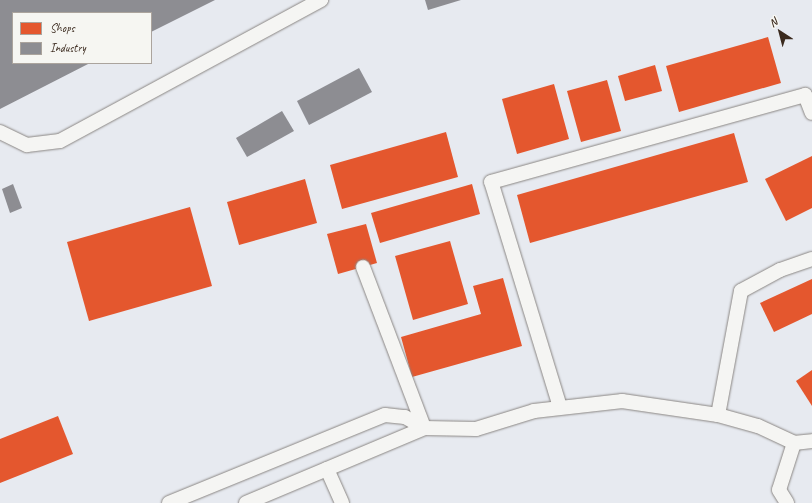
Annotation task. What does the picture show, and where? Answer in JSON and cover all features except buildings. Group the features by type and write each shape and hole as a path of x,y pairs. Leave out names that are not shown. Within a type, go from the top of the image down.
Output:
{"lane":[{"path":"0,132 27,145 60,141 321,0"},
{"path":"560,407 491,182 805,95 812,113"},
{"path":"718,414 741,291 780,270 812,259"},
{"path":"363,267 424,428"},
{"path":"246,503 424,428 476,429 534,411 560,407 622,401 718,414 758,426 794,443 812,441"},
{"path":"170,503 385,415 405,417 424,428"},
{"path":"787,503 779,490 794,443"},
{"path":"326,469 342,503"}],"shaded area":[{"path":"0,0 812,0 812,503 0,503"}]}
